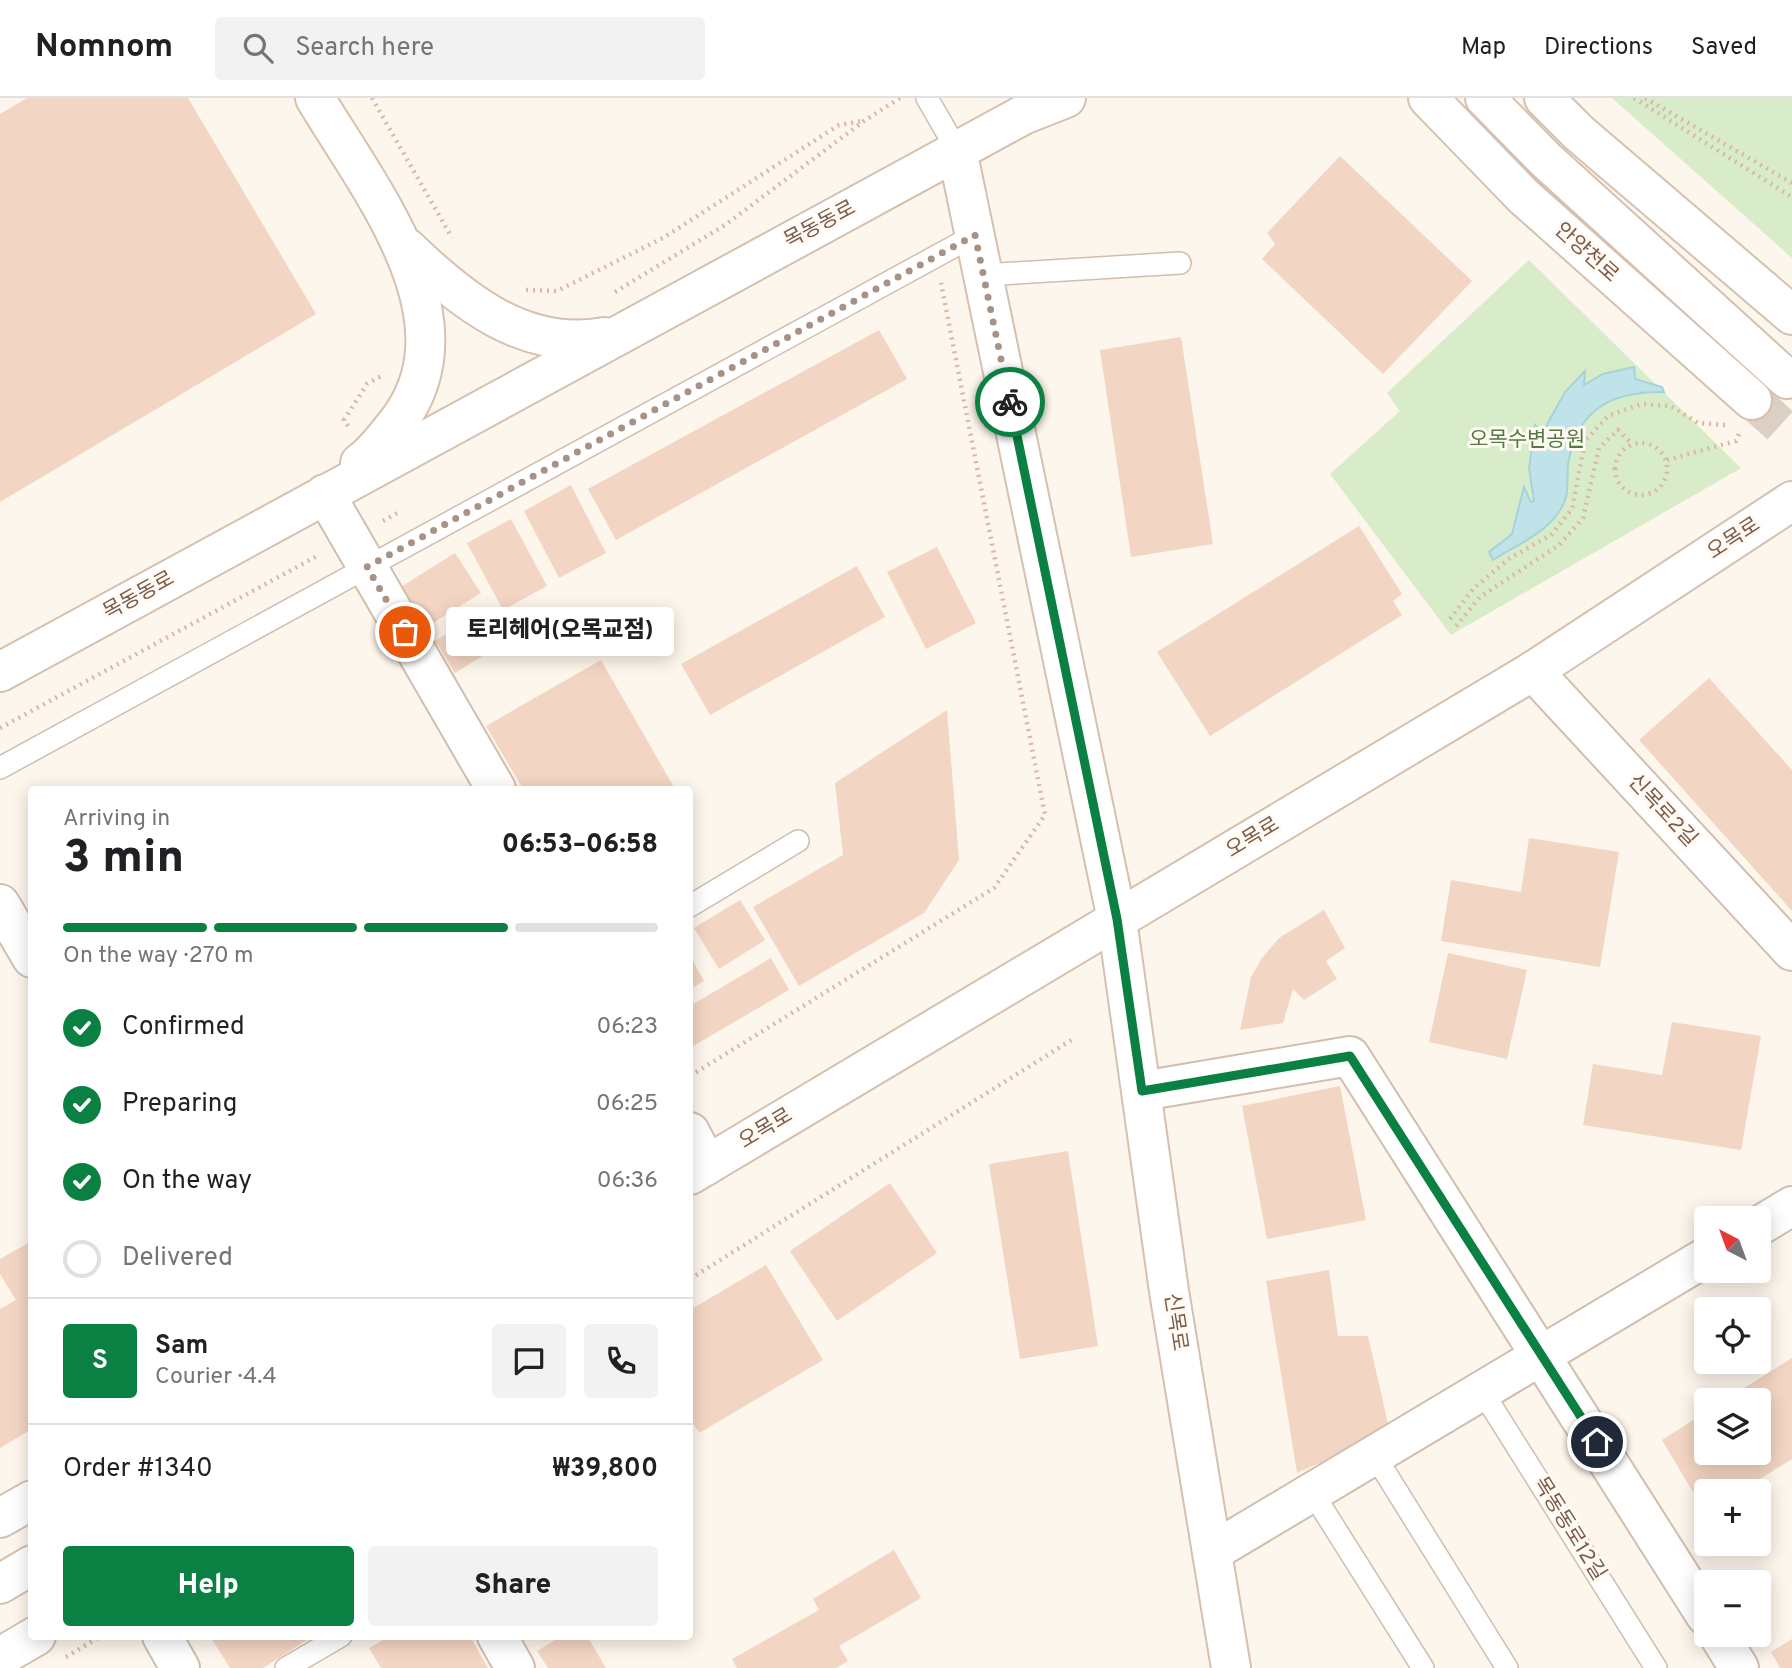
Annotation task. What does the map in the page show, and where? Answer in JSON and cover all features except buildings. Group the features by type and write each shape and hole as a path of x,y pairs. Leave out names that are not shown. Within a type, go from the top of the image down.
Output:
{"main road":[{"name":"목동동로","path":"278,519 367,458 411,404 421,381 427,349 426,327 416,280 400,241 315,98"},
{"name":"목동동로","path":"0,672 957,150 1032,106 1066,98"},
{"name":"안양천로","path":"1428,98 1523,197 1744,410"},
{"name":"안양천로","path":"1485,98 1546,160 1787,379"},
{"path":"1544,98 1579,133 1792,315"},
{"name":"신목로","path":"957,150 1117,919 1169,1291 1230,1668"},
{"name":"목동동로","path":"400,241 441,281 499,321 554,339 582,341 617,335"},
{"path":"325,494 494,786"},
{"name":"오목로","path":"695,1157 1117,919 1533,671 1792,501"},
{"name":"신목로2길","path":"1533,671 1792,951"},
{"path":"0,904 28,951"},
{"path":"1142,1091 1350,1056 1694,1597"},
{"path":"1771,1219 1792,1206"},
{"path":"1212,1552 1694,1264"},
{"path":"0,1518 28,1502"},
{"path":"0,1584 28,1567"},
{"path":"164,1640 180,1668"},
{"path":"499,1640 515,1668"},
{"path":"1726,1647 1739,1668"},
{"path":"0,1657 47,1649"}],"lane":[{"path":"927,98 957,150"},
{"path":"0,768 359,552 975,235"},
{"path":"984,275 1180,263"},
{"path":"693,904 798,841"},
{"name":"목동동로12길","path":"1482,1391 1656,1668"},
{"path":"1375,1456 1507,1668"},
{"path":"1312,1492 1423,1668"},
{"path":"286,1668 334,1640"}],"path":[{"path":"372,98 459,250"},
{"path":"610,296 725,225 864,121 900,98"},
{"path":"1634,98 1792,197"},
{"path":"1645,98 1792,183"},
{"path":"519,290 557,291 663,238 839,125 864,121"},
{"path":"693,1074 994,888 1045,815 939,276"},
{"path":"344,420 367,384 383,375"},
{"path":"1450,619 1474,588 1510,558 1551,535 1572,509 1586,441 1608,416 1641,404 1671,406 1698,423 1725,426 1744,410"},
{"path":"1456,626 1480,597 1559,545 1583,518 1599,448 1618,430 1632,444"},
{"path":"1667,460 1736,441"},
{"path":"1649,443 1657,447 1667,460 1668,469 1662,485 1647,494 1630,493 1618,481 1616,463 1624,449 1632,444 1649,443"},
{"path":"0,728 359,552 398,512"},
{"path":"693,1277 1073,1039"},
{"path":"47,1649 84,1640"}],"green space":[{"path":"1612,98 1792,98 1792,258"},
{"name":"오목수변공원","path":"1529,260 1741,468 1451,635 1330,474 1400,411 1387,393"}],"water":[{"path":"1634,367 1635,379 1662,387 1664,392 1646,392 1615,399 1591,415 1581,426 1574,441 1568,464 1567,493 1561,508 1546,527 1493,560 1489,552 1512,534 1524,487 1531,502 1534,501 1529,468 1535,425 1539,430 1544,430 1565,392 1585,371 1584,385 1603,374"}],"tunnel":[{"path":"1752,400 1792,436"}],"way so far":[{"path":"405,632 367,567 975,235 1010,402"}],"place":[{"name":"토리헤어(오목교점)","path":"405,632"}],"route":[{"path":"1010,402 1117,919 1142,1091 1350,1056 1597,1442"}]}
